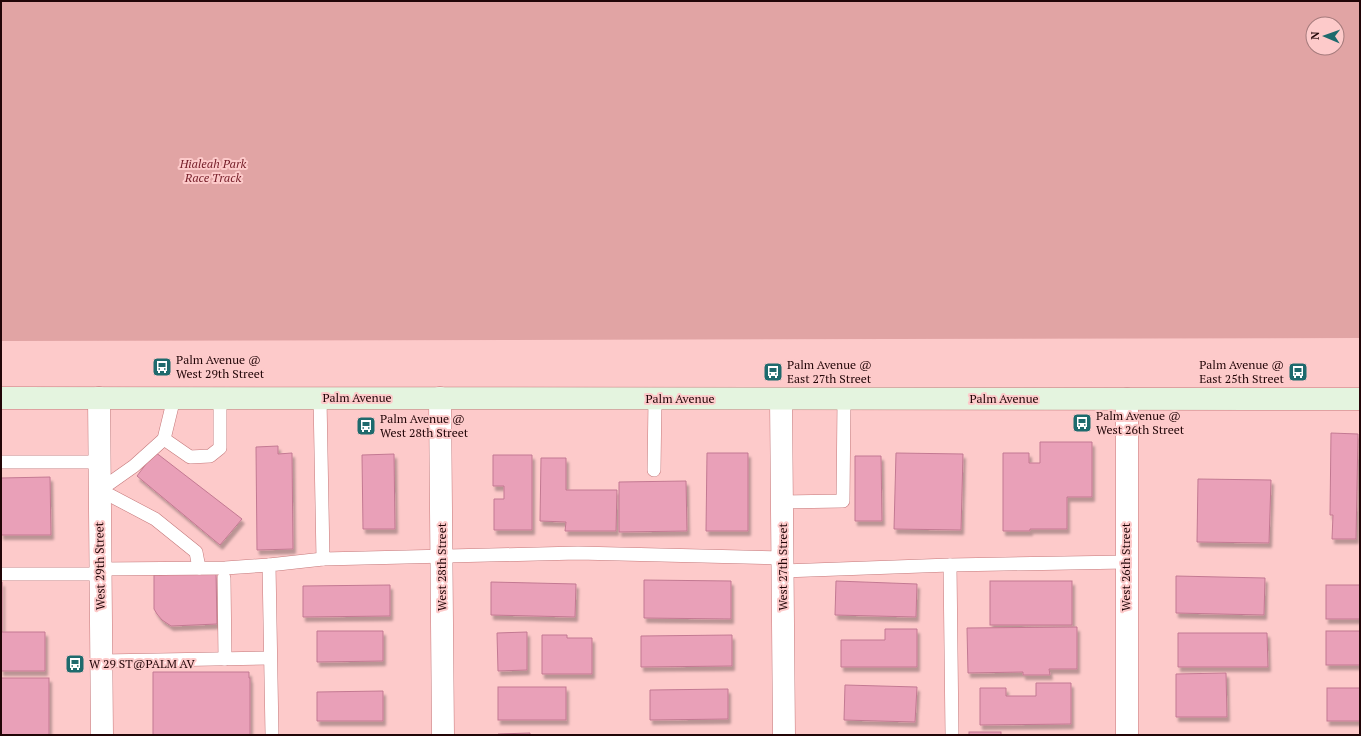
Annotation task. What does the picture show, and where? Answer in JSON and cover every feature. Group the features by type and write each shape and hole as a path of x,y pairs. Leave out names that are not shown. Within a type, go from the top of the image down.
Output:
{"main road":[{"name":"Palm Avenue","path":"1,398 1360,399"}],"street":[{"name":"West 29th Street","path":"99,398 102,735"},
{"name":"West 28th Street","path":"440,398 443,735"},
{"name":"West 27th Street","path":"781,399 784,735"},
{"name":"West 26th Street","path":"1127,399 1127,735"}],"lane":[{"path":"174,398 164,439 134,466 100,490 155,520 196,552 198,568"},
{"path":"164,439 190,457 210,456 220,448 220,398"},
{"path":"320,398 323,559"},
{"path":"654,470 655,399"},
{"path":"782,502 843,501 844,399"},
{"path":"1,462 100,462"},
{"path":"1,574 225,568 323,559 578,553 783,565 950,565 1126,562"},
{"path":"269,565 272,735"},
{"path":"950,565 952,735"},
{"path":"224,578 225,659"},
{"path":"102,661 270,658"}],"green space":[{"name":"Hialeah Park Race Track","path":"1,1 1360,1 1360,338 1,341"}],"building":[{"path":"1331,433 1358,434 1356,539 1332,539 1333,515 1330,515"},
{"path":"1040,442 1092,442 1092,497 1067,497 1067,529 1003,531 1003,453 1029,453 1029,463 1040,463"},
{"path":"278,446 278,454 292,453 293,549 257,550 256,447"},
{"path":"155,452 242,519 220,545 137,476"},
{"path":"707,453 748,453 748,531 706,531"},
{"path":"896,453 963,454 961,530 894,529"},
{"path":"394,454 395,529 363,529 362,455"},
{"path":"493,455 532,455 532,530 494,530 494,499 504,499 504,486 493,486"},
{"path":"855,456 881,456 882,521 855,521"},
{"path":"541,458 566,458 566,490 617,490 616,531 565,531 566,522 540,521"},
{"path":"50,477 51,535 1,535 1,478"},
{"path":"1198,479 1271,480 1269,543 1197,542"},
{"path":"686,481 687,531 619,532 619,482"},
{"path":"216,573 217,624 171,626 162,620 157,614 154,609 154,575"},
{"path":"1176,576 1265,578 1264,615 1176,613"},
{"path":"644,580 731,581 731,619 644,618"},
{"path":"836,581 917,584 916,617 835,615"},
{"path":"990,581 1072,581 1072,625 990,625"},
{"path":"1,582 2,632 45,632 45,671 1,671"},
{"path":"491,582 576,584 575,617 491,615"},
{"path":"390,585 390,616 303,617 303,586"},
{"path":"1326,585 1360,585 1360,619 1326,619"},
{"path":"1077,627 1077,669 1049,669 1050,675 1023,675 1023,672 968,673 967,628"},
{"path":"885,629 917,629 917,667 841,667 841,640 885,640"},
{"path":"317,631 383,631 383,661 317,662"},
{"path":"1326,631 1360,631 1360,665 1326,665"},
{"path":"527,632 527,670 498,671 497,633"},
{"path":"1178,633 1267,633 1268,667 1178,667"},
{"path":"542,635 567,635 567,638 592,638 592,674 542,674"},
{"path":"732,635 732,666 641,667 641,636"},
{"path":"153,672 249,672 250,735 153,735"},
{"path":"1226,673 1227,717 1176,717 1176,674"},
{"path":"1,678 49,678 49,735 1,735"},
{"path":"1036,683 1071,683 1071,724 980,725 980,688 1006,688 1006,696 1036,696"},
{"path":"845,685 917,687 915,722 844,720"},
{"path":"498,687 566,687 566,720 498,720"},
{"path":"1327,688 1360,688 1360,721 1327,721"},
{"path":"728,689 728,719 650,720 650,690"},
{"path":"383,691 383,721 317,721 317,692"},
{"path":"969,732 1001,732 1001,735 969,735"},
{"path":"530,733 530,735 498,735 498,734"}],"place":[{"name":"Palm Avenue @ West 29th Street","path":"162,367"},
{"name":"Palm Avenue @ East 27th Street","path":"773,372"},
{"name":"Palm Avenue @ East 25th Street","path":"1298,372"},
{"name":"Palm Avenue @ West 26th Street","path":"1082,423"},
{"name":"Palm Avenue @ West 28th Street","path":"366,426"},
{"name":"W 29 ST@PALM AV","path":"75,664"}]}
